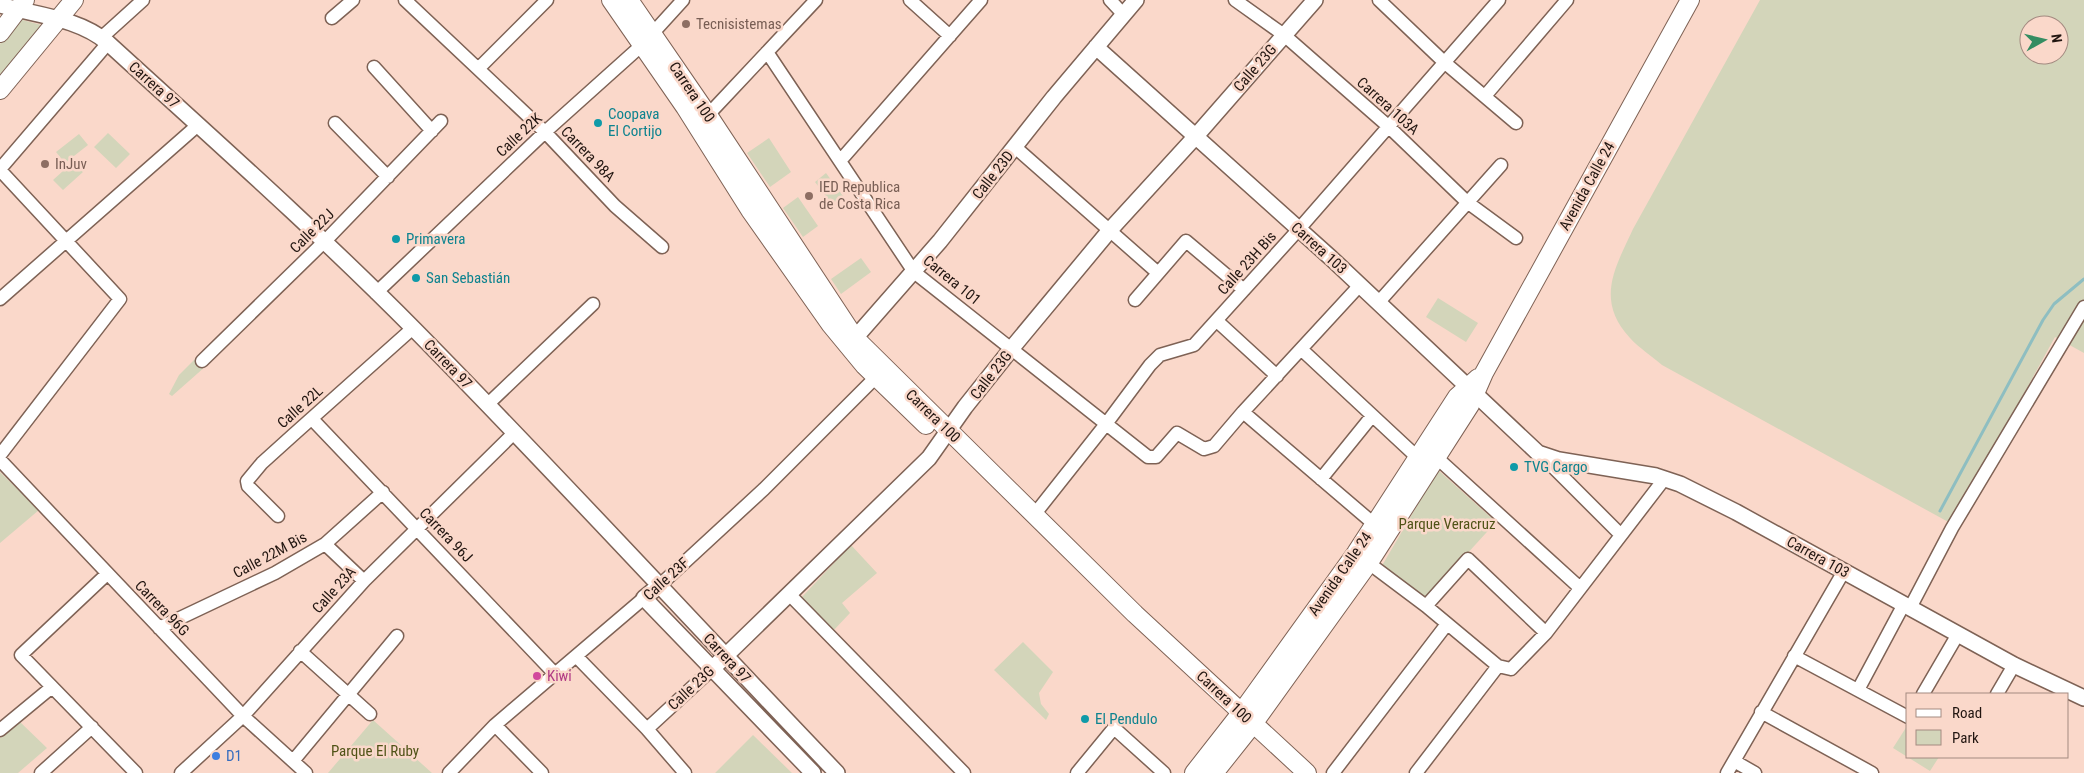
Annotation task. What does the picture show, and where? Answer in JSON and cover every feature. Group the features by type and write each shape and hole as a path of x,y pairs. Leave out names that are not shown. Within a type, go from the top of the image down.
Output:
{"main road":[{"path":"0,90 74,0"},
{"name":"Carrera 100","path":"611,0 647,40 708,115 851,342 945,435 1122,617 1243,723 1307,773"},
{"name":"Carrera 100","path":"628,0 647,40 685,107 750,210 876,377 945,435 1034,515 1243,723 1288,773"},
{"name":"Avenida Calle 24","path":"1362,559 1374,524 1417,457 1457,397 1471,390 1484,373 1690,0"},
{"path":"0,33 22,5"},
{"name":"Avenida Calle 24","path":"1214,773 1243,723 1436,457 1470,405 1471,390"},
{"name":"Avenida Calle 24","path":"1194,773 1243,723"}],"street":[{"path":"0,455 4,440 120,299 0,170 104,40 143,0"},
{"path":"332,18 353,0"},
{"name":"Carrera 98A","path":"405,0 545,132 556,147 615,206 662,247"},
{"path":"479,68 547,0"},
{"name":"Calle 22K","path":"376,293 545,132 647,40 683,0"},
{"path":"708,115 816,0"},
{"path":"910,0 950,36"},
{"path":"840,161 981,0"},
{"path":"1110,0 1124,15"},
{"name":"Calle 23D","path":"851,342 914,272 1136,0"},
{"name":"Carrera 103A","path":"1236,0 1284,36 1388,126 1467,202 1516,238"},
{"name":"Calle 23G","path":"646,729 712,669 920,467 1012,348 1110,230 1196,136 1315,0"},
{"path":"1378,0 1444,62 1516,123"},
{"name":"Calle 23H Bis","path":"1034,515 1150,365 1160,355 1194,345 1299,229 1500,0"},
{"path":"1485,96 1567,0"},
{"name":"Carrera 97","path":"0,6 22,5 88,30 104,40 198,125 324,241 413,328 660,585 837,773"},
{"name":"Carrera 103","path":"1096,47 1360,285 1538,452 1621,535"},
{"name":"Carrera 101","path":"767,52 914,272 1148,457 1156,457 1177,433 1204,449 1210,449 1243,412"},
{"path":"374,67 432,131"},
{"name":"Calle 22J","path":"202,361 388,178 441,121"},
{"path":"335,123 388,178"},
{"path":"0,299 198,125"},
{"path":"1015,147 1158,273"},
{"path":"1378,303 1500,165"},
{"path":"1135,300 1186,241 1244,290"},
{"path":"1360,285 1243,412 1374,524"},
{"path":"487,405 593,304"},
{"path":"1858,690 2084,307"},
{"path":"1216,321 1277,376"},
{"name":"Calle 22L","path":"278,516 248,486 247,481 262,463 413,328"},
{"path":"1301,349 1417,457"},
{"name":"Calle 23F","path":"449,773 495,725 660,585 764,489 876,377"},
{"path":"1321,479 1372,416"},
{"name":"Carrera 96J","path":"312,419 555,674"},
{"name":"Calle 23A","path":"181,773 242,716 364,581 514,433"},
{"name":"Carrera 103","path":"1538,452 1559,460 1665,478 1706,496 2014,665 2084,698"},
{"path":"1436,457 1579,587"},
{"name":"Carrera 96G","path":"0,460 242,716 306,773"},
{"path":"1362,559 1426,606 1503,668 1514,668 1546,633 1579,587 1665,478"},
{"name":"Calle 22M Bis","path":"159,628 275,573 325,544 383,492"},
{"path":"325,544 364,581"},
{"path":"1426,606 1468,559 1546,633"},
{"path":"1727,773 1844,571"},
{"path":"107,574 21,653 21,657 136,773"},
{"path":"789,594 964,773"},
{"name":"Carrera 97","path":"644,598 813,773"},
{"path":"1333,773 1447,624"},
{"path":"1924,693 1958,634"},
{"path":"293,761 397,636"},
{"path":"300,651 370,714"},
{"path":"576,656 685,773"},
{"path":"1794,656 1906,716"},
{"path":"1998,693 2014,665"},
{"path":"1416,773 1503,668"},
{"path":"0,730 52,687"},
{"path":"1761,712 1872,773"},
{"path":"495,725 542,773"},
{"path":"41,773 92,727"},
{"path":"1077,773 1114,728 1164,773"},
{"path":"1734,761 1755,773"}],"green space":[{"path":"1760,0 2084,0 2084,353 2055,337 1952,524 1662,365 1630,338 1619,324 1613,310 1612,284 1620,257 1633,229"},
{"path":"19,19 45,26 0,82 0,44"},
{"path":"108,133 130,154 116,168 94,147"},
{"path":"79,134 88,145 65,163 56,152"},
{"path":"769,138 791,172 770,187 747,153"},
{"path":"73,162 83,172 63,190 53,180"},
{"path":"826,173 843,196 832,204 815,182"},
{"path":"798,197 818,226 803,237 783,208"},
{"path":"861,258 871,272 841,294 831,279"},
{"path":"1438,298 1478,323 1466,342 1426,317"},
{"path":"198,356 206,366 172,396 169,394 179,375"},
{"name":"Parque Veracruz","path":"1438,470 1496,522 1425,600 1380,569"},
{"path":"0,472 39,510 0,543"},
{"path":"851,545 877,573 842,603 850,613 833,631 801,598"},
{"path":"1023,642 1053,672 1039,693 1041,704 1049,714 1046,720 994,670"},
{"name":"Parque El Ruby","path":"373,720 432,773 328,773"},
{"path":"19,721 47,748 18,773 0,773 0,738"},
{"path":"1906,728 1906,756 1893,748"},
{"path":"753,735 792,773 715,773"},
{"path":"1909,758 1938,758 1930,771"}],"waterway":[{"path":"1940,511 2043,320 2054,304 2084,279"}],"place":[{"name":"Tecnisistemas","path":"686,24"},
{"name":"Coopava El Cortijo","path":"598,123"},
{"name":"InJuv","path":"45,164"},
{"name":"IED Republica de Costa Rica","path":"809,196"},
{"name":"Primavera","path":"396,239"},
{"name":"San Sebastián","path":"416,278"},
{"name":"TVG Cargo","path":"1514,467"},
{"name":"Kiwi","path":"537,676"},
{"name":"El Pendulo","path":"1085,719"},
{"name":"D1","path":"216,756"}]}
